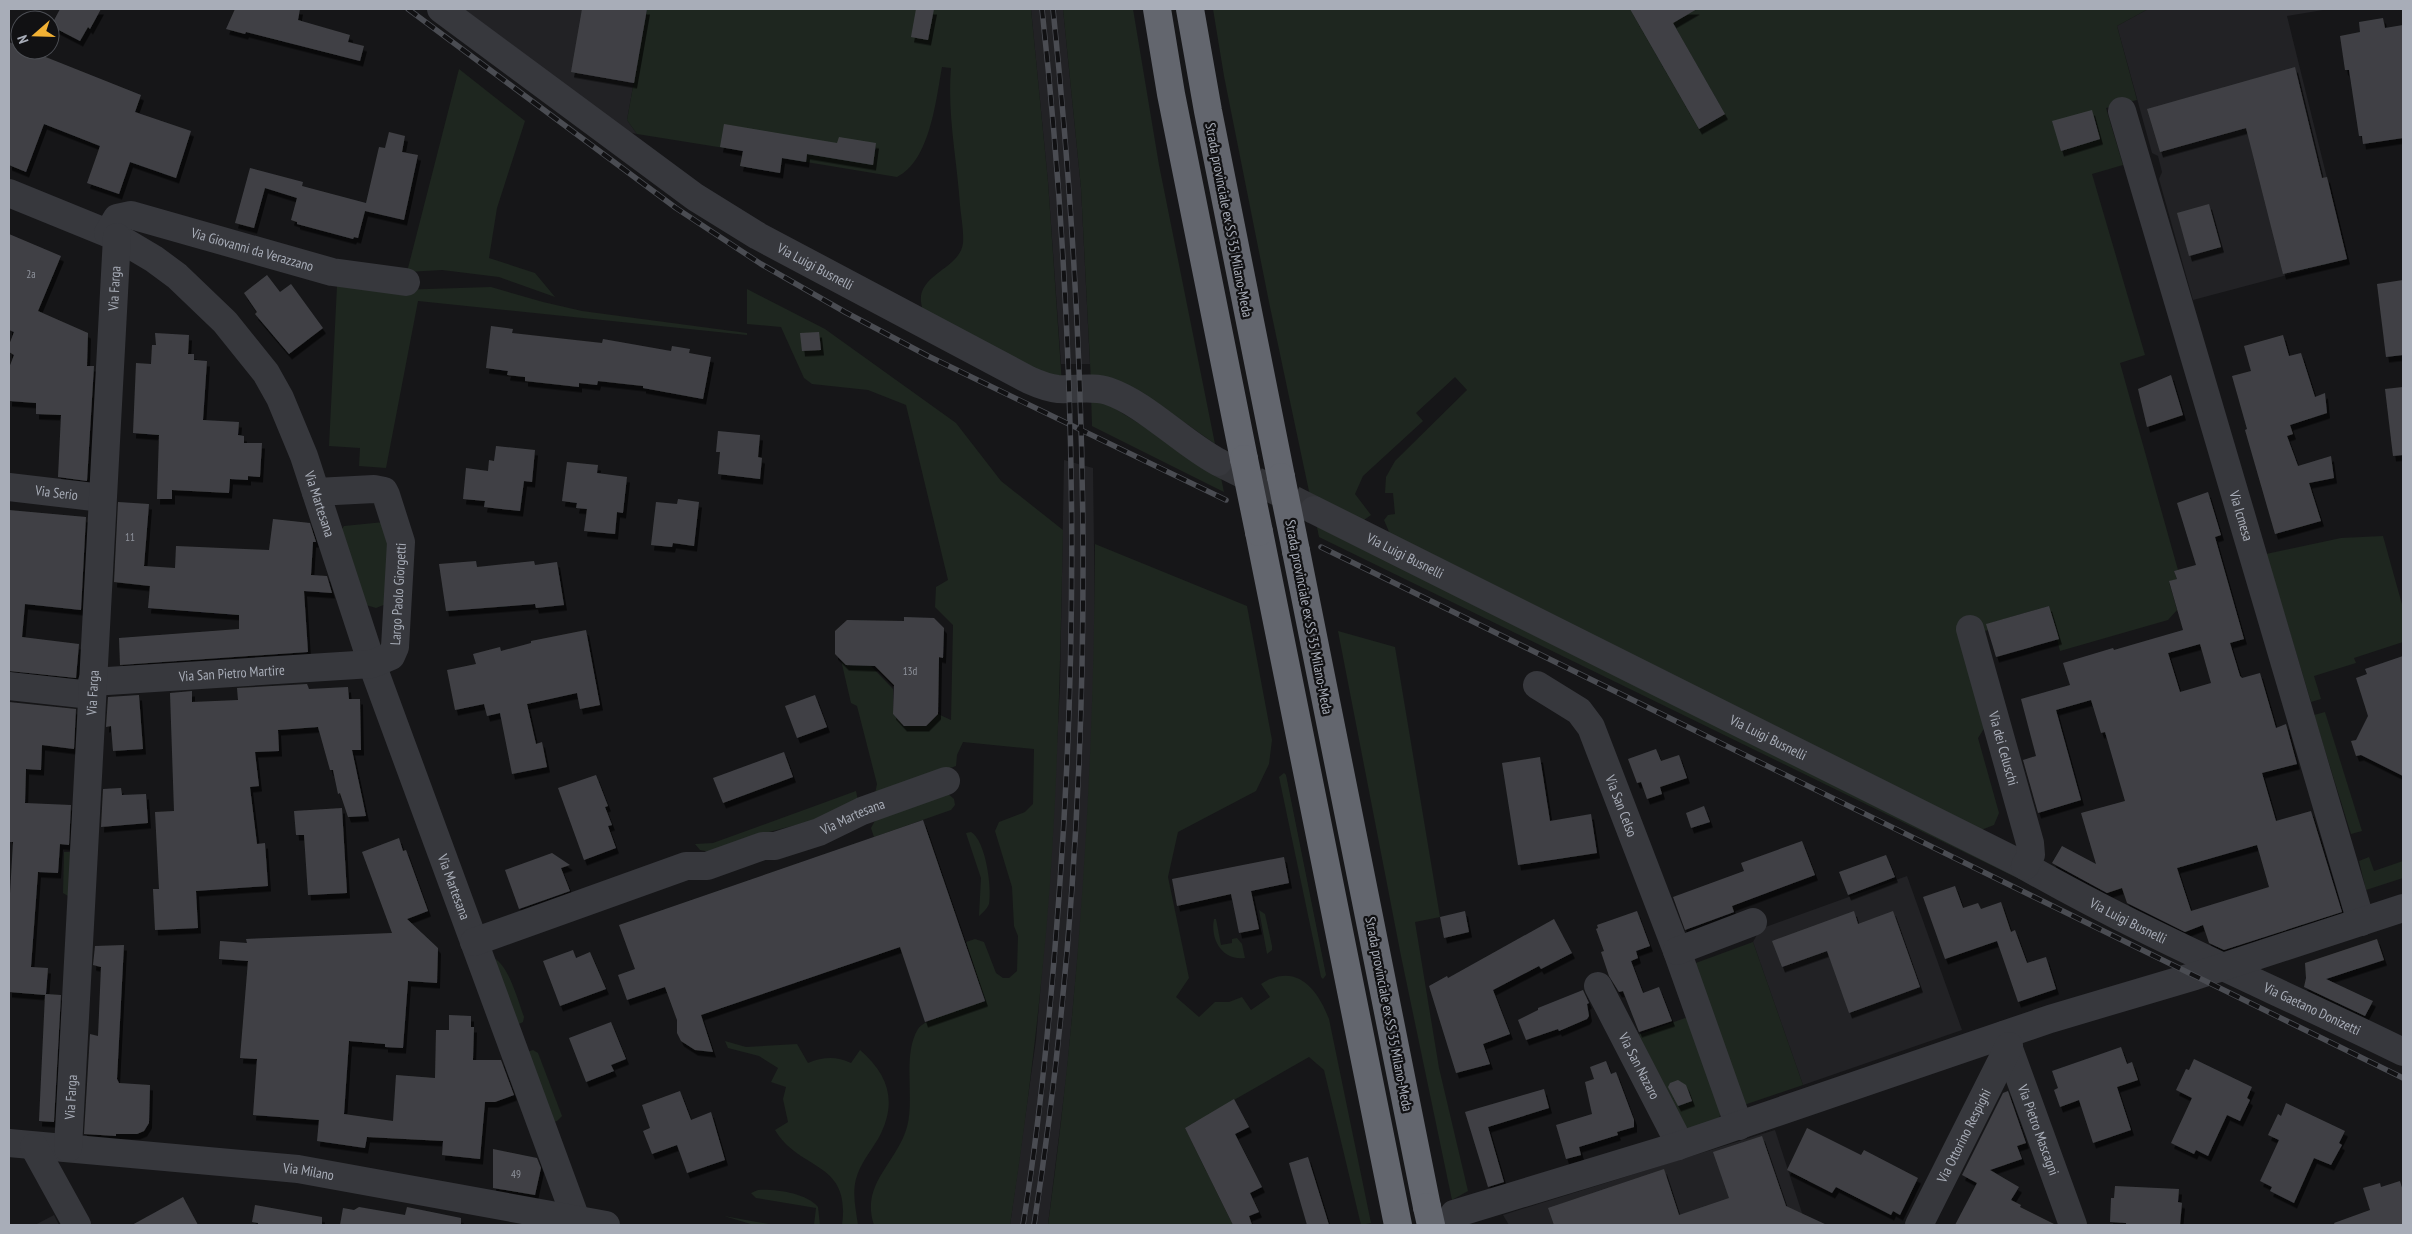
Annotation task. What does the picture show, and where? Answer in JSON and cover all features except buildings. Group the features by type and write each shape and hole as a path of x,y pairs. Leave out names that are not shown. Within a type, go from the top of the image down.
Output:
{"highway":[{"path":"1157,9 1231,460 1259,532 1397,1220"},
{"name":"Strada provinciale ex SS 35 Milano-Meda","path":"1190,9 1211,131 1296,551 1437,1215"}],"street":[{"name":"Via Luigi Busnelli","path":"441,9 657,171 758,236 1028,380 1051,388 1098,389 1120,396 1138,406 1198,452 1231,460"},
{"name":"Via Icmesa","path":"2122,111 2361,922"},
{"name":"Via Martesana","path":"9,193 113,235 154,259 177,276 220,316 247,348 280,398 316,492 372,664 576,1219"},
{"name":"Via Giovanni da Verazzano","path":"113,235 117,218 131,215 332,272 406,282"},
{"name":"Via Farga","path":"68,1148 102,498 113,235"},
{"name":"Via Serio","path":"9,487 102,498"},
{"name":"Largo Paolo Giorgetti","path":"316,492 374,489 384,491 399,533 401,549 394,652 385,660 372,664"},
{"name":"Via Luigi Busnelli","path":"1314,510 2025,866 2074,894 2221,968"},
{"name":"Via dei Celuschi","path":"1970,630 2030,843 2030,855 2025,866"},
{"name":"Via San Pietro Martire","path":"9,686 92,688 372,664"},
{"name":"Via San Celso","path":"1537,685 1580,711 1591,727 1677,951 1739,1126"},
{"name":"Via Martesana","path":"474,942 686,866 707,866 762,846 776,846 819,832 862,811 946,781"},
{"path":"1437,1215 1678,1146 2006,1040 2060,1016 2221,968 2403,908"},
{"path":"1677,951 1754,922"},
{"name":"Via Gaetano Donizetti","path":"2221,968 2321,1011 2403,1052"},
{"name":"Via San Nazaro","path":"1598,986 1674,1133 1678,1146"},
{"name":"Via Ottorino Respighi","path":"1919,1225 2006,1040"},
{"name":"Via Pietro Mascagni","path":"2006,1040 2073,1225"},
{"path":"21,1145 77,1225"},
{"name":"Via Milano","path":"21,1145 298,1169 606,1225"}],"shaded area":[{"path":"464,9 647,9 627,120 637,134 628,132"},
{"path":"647,9 1031,9 1048,182 1062,384 923,310 921,298 923,289 929,281 954,260 960,252 963,243 951,119 951,68 942,67 934,112 924,144 917,158 908,169 897,177 782,158 780,173 740,166 743,151 637,134 627,120"},
{"path":"1031,9 1063,9 1081,188 1090,364 1061,364 1048,182"},
{"path":"1063,9 1133,9 1159,165 1215,444 1153,400 1091,382 1081,188"},
{"path":"1213,9 2148,9 2117,26 2137,100 2106,108 2123,165 2092,174 2145,355 2120,363 2178,570 2174,571 2177,579 2169,582 2177,610 2168,620 2060,651 2049,606 1987,624 1988,630 1982,632 1985,727 1978,738 1999,813 1994,825 1981,830 1390,534 1384,520 1388,515 1395,514 1393,493 1385,493 1386,477 1395,461 1467,390 1455,377 1416,413 1423,421 1363,476 1355,494 1371,515 1364,520 1352,518 1310,496 1269,302 1224,76"},
{"path":"2148,9 2329,9 2287,16 2347,259 2193,300 2159,179 2162,172 2158,156 2152,153 2117,26"},
{"path":"459,69 525,121 497,208 489,258 535,273 555,297 499,277 442,270 407,272"},
{"path":"337,286 396,290 491,287 582,311 747,333 747,335 418,301 386,468 359,466 360,448 329,446"},
{"path":"747,289 825,329 956,423 1001,481 1063,530 1058,732 1050,883 1035,1043 1010,1225 874,1225 871,1210 872,1197 876,1185 896,1152 907,1127 910,1103 911,1051 913,1039 918,1029 939,1016 985,1001 966,942 975,939 984,942 996,973 1003,978 1009,978 1017,971 1018,936 1014,926 1012,887 995,831 999,822 1025,812 1033,804 1034,749 963,742 957,755 956,766 875,794 877,784 857,706 851,703 841,660 846,665 871,666 893,689 893,714 904,725 926,726 938,714 951,720 953,625 935,607 936,587 948,580 906,405 868,390 812,384 804,378 781,327 747,324"},
{"path":"1091,394 1220,473 1224,492 1092,426"},
{"path":"1064,460 1093,468 1095,624 1090,799 1084,888 1067,1071 1048,1225 1010,1225 1036,1040 1050,874 1060,687"},
{"path":"384,522 393,536 386,604 376,608 366,605 341,531 344,526"},
{"path":"1316,522 2062,900 1319,537"},
{"path":"2383,536 2403,608 2403,642 2354,658 2356,663 2314,676 2321,699 2311,702 2266,554 2341,538"},
{"path":"1095,544 1247,606 1272,740 1269,764 1256,791 1178,832 1168,877 1189,978 1176,997 1199,1017 1215,1002 1229,1002 1242,997 1251,1010 1270,997 1261,984 1273,978 1294,977 1303,981 1311,988 1324,1007 1329,1019 1371,1223 1361,1225 1324,1070 1309,1057 1185,1128 1233,1225 1048,1225 1068,1055 1083,885 1092,715"},
{"path":"1338,631 1395,647 1440,917 1415,922 1439,1068 1468,1191 1452,1200 1401,956"},
{"path":"2325,712 2362,831 2351,834 2314,715"},
{"path":"1284,773 1286,775 1326,975 1323,979 1321,977 1279,777"},
{"path":"856,791 858,801 819,819 769,832 710,852 700,850 695,844 713,843"},
{"path":"947,793 954,799 955,805 951,810 874,837 871,828 877,817"},
{"path":"971,832 981,845 987,865 990,887 989,904 979,916 981,878 966,833"},
{"path":"64,852 72,852 68,896 63,893"},
{"path":"2369,857 2374,871 2403,861 2403,878 2366,890 2359,861"},
{"path":"1907,876 1962,1030 1803,1085 1753,942 1760,929"},
{"path":"1259,910 1265,914 1272,946 1272,950 1267,954"},
{"path":"1214,919 1216,919 1221,945 1232,943 1232,939 1237,938 1242,944 1245,958 1230,956 1219,947 1214,934"},
{"path":"1753,942 1803,1085 1744,1105 1693,964"},
{"path":"494,958 504,968 516,993 524,1017 523,1022 517,1025"},
{"path":"1685,1018 1690,1019 1722,1111 1717,1122 1685,1133 1635,1036"},
{"path":"725,1041 746,1047 797,1044 808,1063 830,1058 851,1063 860,1050 878,1069 887,1090 888,1113 878,1139 863,1163 856,1179 854,1196 858,1225 842,1225 843,1204 839,1189 831,1177 785,1143 775,1130 788,1122 783,1099 786,1087 771,1082 778,1068 759,1056 728,1048"},
{"path":"533,1050 538,1053 562,1116 554,1122 527,1052"},
{"path":"1775,1130 1802,1213 1796,1225 1509,1225 1503,1215"},
{"path":"758,1190 782,1191 806,1198 818,1207 820,1225 814,1225 816,1208 756,1198 751,1193"},
{"path":"54,1215 59,1225 35,1225"},
{"path":"724,1216 774,1225 754,1225"}],"tunnel":[{"path":"1218,462 1314,510"}],"railway":[{"path":"408,9 676,208 761,264 845,312 928,356 1226,500"},
{"path":"1023,1225 1045,1061 1053,978 1066,785 1072,563 1071,452 1061,230 1042,9"},
{"path":"1034,1225 1055,1074 1069,922 1079,770 1083,618 1082,465 1077,313 1067,161 1053,9"},
{"path":"1321,547 2403,1078"}]}
